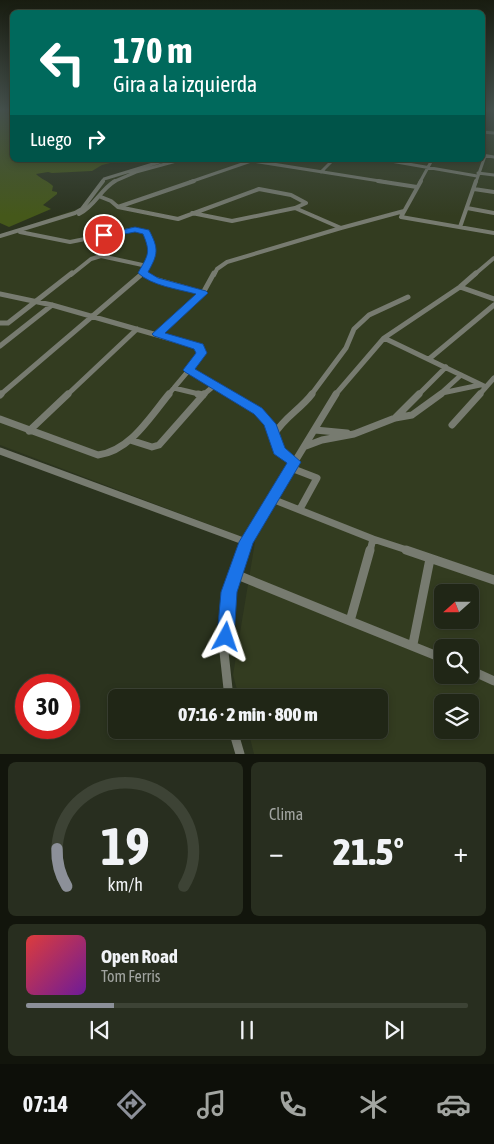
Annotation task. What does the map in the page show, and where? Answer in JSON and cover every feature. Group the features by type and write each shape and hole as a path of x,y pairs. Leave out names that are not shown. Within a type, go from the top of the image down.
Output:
{"street":[{"path":"63,218 82,209 104,179 159,162"},
{"path":"0,236 88,210 101,197 107,186 113,182 174,162"},
{"path":"118,207 243,162"},
{"path":"260,162 417,187"},
{"path":"288,167 293,162"},
{"path":"321,172 331,162"},
{"path":"397,162 494,175"},
{"path":"431,162 401,217 494,233"},
{"path":"460,227 482,162"},
{"path":"474,189 494,192"},
{"path":"101,197 112,201 118,207 178,219 257,190 291,195 306,203 295,208 232,221 192,214"},
{"path":"295,208 341,228"},
{"path":"467,208 494,213"},
{"path":"158,334 203,293 222,264 404,211"},
{"path":"0,395 143,273 153,255 153,248 146,232 142,230 135,229 70,242 16,232"},
{"path":"0,323 8,323 91,259 101,256 147,266"},
{"path":"229,689 224,652 229,592 246,542 306,446 335,395 384,338 460,287 494,258"},
{"path":"143,273 154,280 203,293"},
{"path":"460,287 494,299"},
{"path":"0,294 37,302 199,346 201,353 130,440 119,450 107,454 98,455 0,419"},
{"path":"0,300 7,295"},
{"path":"274,435 280,424 303,406 346,348 354,329 369,315 408,297"},
{"path":"0,346 52,306"},
{"path":"429,359 494,306"},
{"path":"29,430 137,329"},
{"path":"384,338 483,386"},
{"path":"395,418 446,367"},
{"path":"189,370 258,411 270,424 279,451 293,465 317,478 300,509"},
{"path":"306,446 322,440 354,434 395,418 412,415 442,393 461,375"},
{"path":"452,425 483,386 494,378"},
{"path":"130,440 152,448 159,445 203,395 215,385"},
{"path":"442,393 483,386"},
{"path":"174,388 203,395"},
{"path":"314,430 354,434"},
{"path":"0,450 246,542"},
{"path":"272,499 373,539 494,580"},
{"path":"350,621 373,539"},
{"path":"413,644 430,559"},
{"path":"235,574 350,621 413,644 434,654"},
{"path":"479,674 494,681"},
{"path":"236,739 240,754"}],"shaded area":[{"path":"0,145 10,145 10,162 115,162 102,165 92,171 36,174 53,186 52,191 57,192 43,205 51,209 9,227 0,223"},
{"path":"485,145 494,145 494,754 254,754 250,739 388,739 388,689 237,689 233,675 255,542 0,445 0,235 80,208 108,178 165,162 485,162"}],"route":[{"path":"104,235 135,229 146,232 153,248 153,255 143,273 154,280 203,293 158,334 199,346 201,353 189,370 258,411 270,424 277,448 281,454 295,462 246,542 229,592 226,637"}]}
